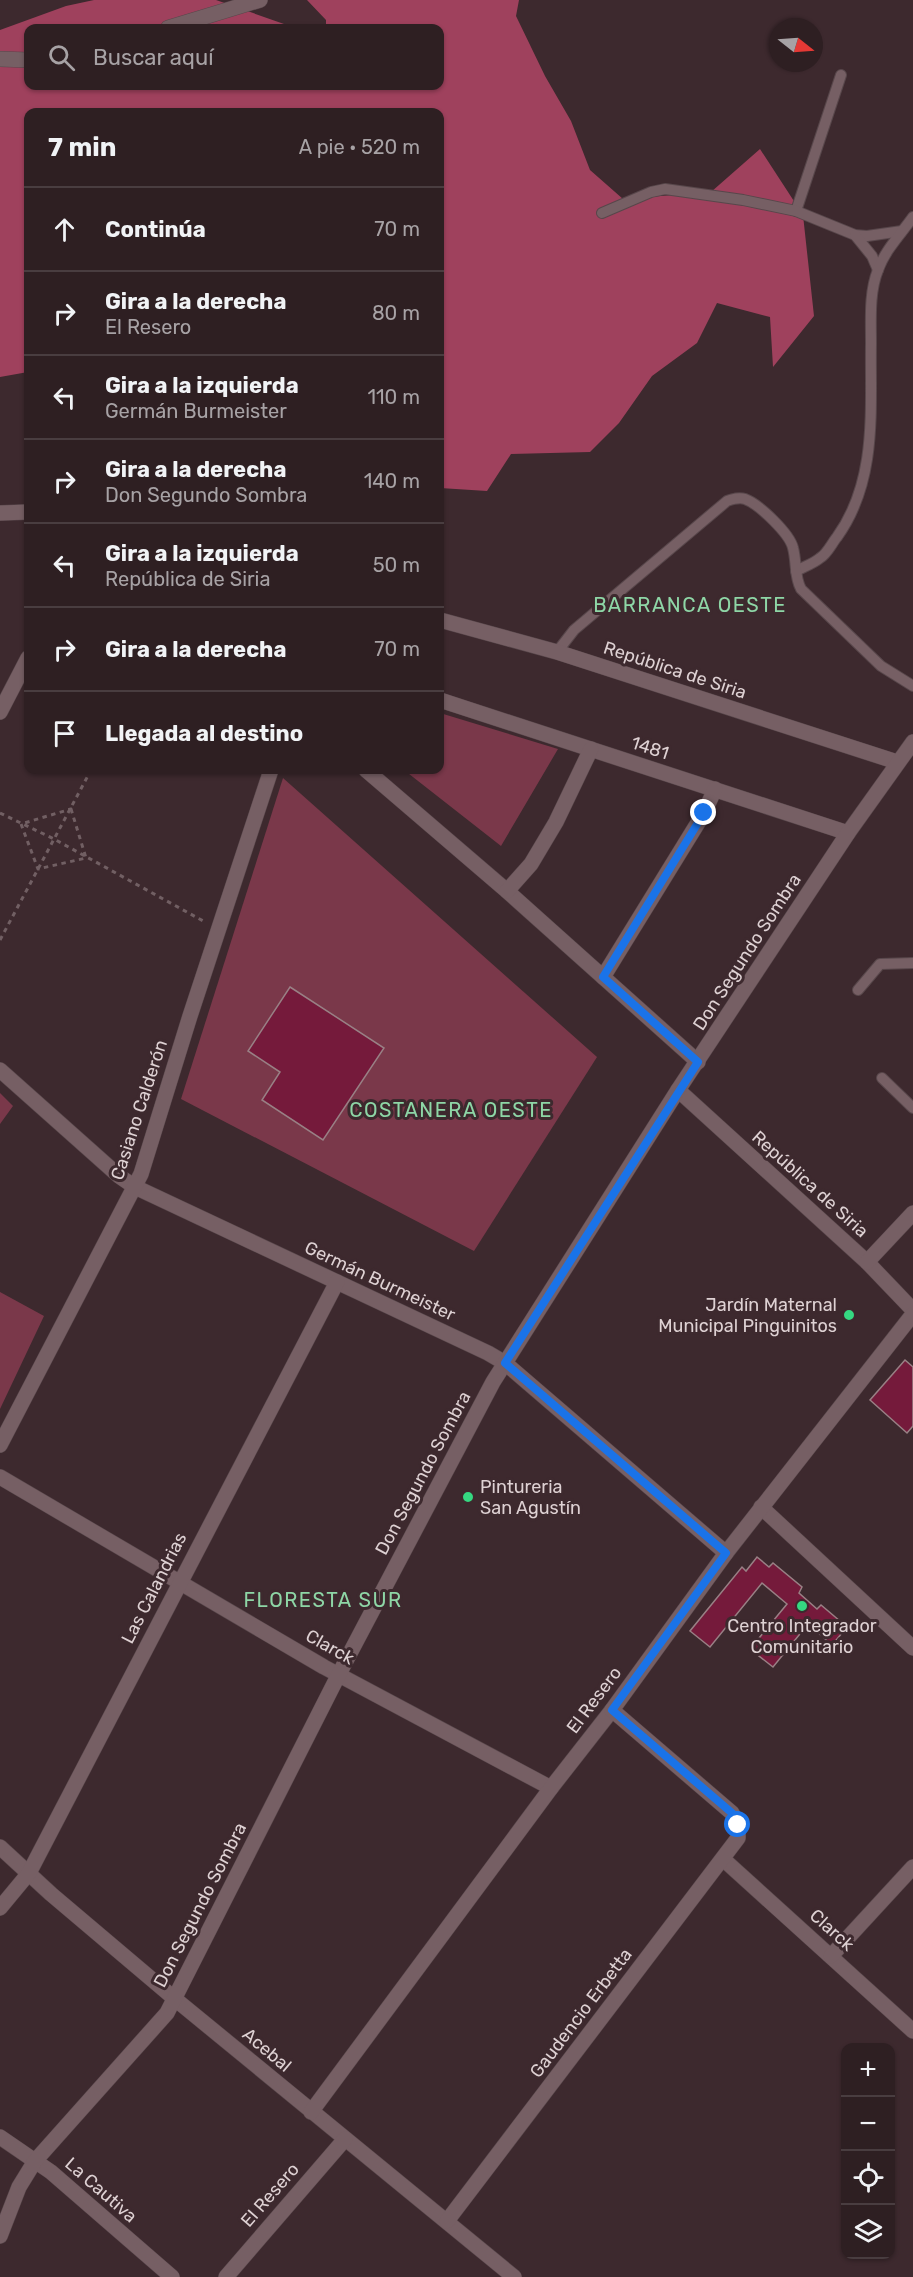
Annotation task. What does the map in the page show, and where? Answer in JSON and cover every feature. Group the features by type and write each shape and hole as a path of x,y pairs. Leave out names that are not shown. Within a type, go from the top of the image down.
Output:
{"street":[{"path":"181,24 260,0"},
{"path":"0,59 24,60"},
{"path":"0,513 24,512"},
{"name":"República de Siria","path":"444,621 557,652 897,762"},
{"path":"0,712 24,666"},
{"name":"1481","path":"444,701 848,833"},
{"name":"Don Segundo Sombra","path":"0,2236 19,2187 35,2161 167,2013 339,1674 493,1382 678,1090 848,833 913,742"},
{"path":"507,891 531,864 556,822 591,749"},
{"name":"Casiano Calderón","path":"0,1445 135,1187 270,774"},
{"path":"371,774 507,891 698,1062"},
{"path":"603,977 704,813 715,789"},
{"name":"Germán Burmeister","path":"0,1070 119,1176 135,1187 505,1363 726,1553"},
{"name":"República de Siria","path":"678,1090 867,1262 913,1310"},
{"path":"867,1262 913,1213"},
{"name":"Las Calandrias","path":"0,1908 29,1873 179,1581 337,1282"},
{"name":"El Resero","path":"311,2112 551,1788 612,1710 726,1553 913,1314"},
{"name":"Clarck","path":"0,1477 339,1674 551,1788"},
{"path":"761,1507 913,1648"},
{"name":"Gaudencio Erbetta","path":"447,2221 738,1838 738,1825 732,1813 612,1710"},
{"name":"Acebal","path":"0,1847 51,1894 174,1999 514,2277"},
{"name":"Clarck","path":"723,1859 913,2031"},
{"path":"831,1956 913,1867"},
{"name":"La Cautiva","path":"0,2137 35,2161 172,2277"},
{"name":"El Resero","path":"225,2277 345,2139"}],"lane":[{"path":"796,211 841,75"},
{"path":"602,213 651,192 665,189 743,200 796,211 822,219 855,235 867,236 903,231"},
{"path":"796,571 821,558 845,525 866,474 870,451 871,327 874,287 878,270 891,246 913,217"},
{"path":"855,235 872,256 878,270"},
{"path":"557,652 574,630 727,501 736,498 753,504 787,535 793,548 796,580 801,589 881,666 913,686"},
{"path":"858,990 879,964 913,963"},
{"path":"882,1078 913,1108"}],"path":[{"path":"0,940 89,774"},
{"path":"21,824 71,809"},
{"path":"71,809 86,858"},
{"path":"0,813 54,839 209,924"},
{"path":"21,824 38,869"},
{"path":"38,869 86,858"}],"shaded area":[{"path":"94,0 216,0 284,24 24,24 24,90 444,90 444,24 326,24 326,20 307,0 519,0 516,16 545,76 571,121 590,170 623,199 711,192 760,149 803,215 814,316 773,367 770,317 717,303 697,343 652,376 619,423 590,452 511,454 487,491 444,488 444,108 24,108 24,373 0,377 0,30 66,6"},
{"path":"444,714 558,749 501,846 409,774 444,774"},
{"path":"283,778 597,1057 474,1251 181,1099"},
{"path":"0,1093 13,1106 0,1124"},
{"path":"0,1292 44,1316 0,1409"}],"building":[{"path":"290,987 384,1048 323,1140 262,1100 280,1072 248,1051"},
{"path":"905,1360 913,1367 913,1426 907,1433 870,1400"},
{"path":"757,1557 769,1567 773,1563 802,1587 799,1593 817,1609 821,1605 847,1627 832,1645 808,1624 773,1667 750,1649 787,1604 762,1583 710,1647 690,1631 742,1567 746,1571"}],"place":[{"name":"Jardín Maternal Municipal Pinguinitos","path":"849,1315"},
{"name":"Pintureria San Agustín","path":"468,1497"},
{"name":"Centro Integrador Comunitario","path":"802,1606"}],"district":[{"name":"BARRANCA OESTE","path":"690,605"},
{"name":"COSTANERA OESTE","path":"451,1110"},
{"name":"FLORESTA SUR","path":"323,1600"}],"route":[{"path":"704,813 603,977 698,1062 505,1363 726,1553 612,1710 732,1813 738,1825"}]}
